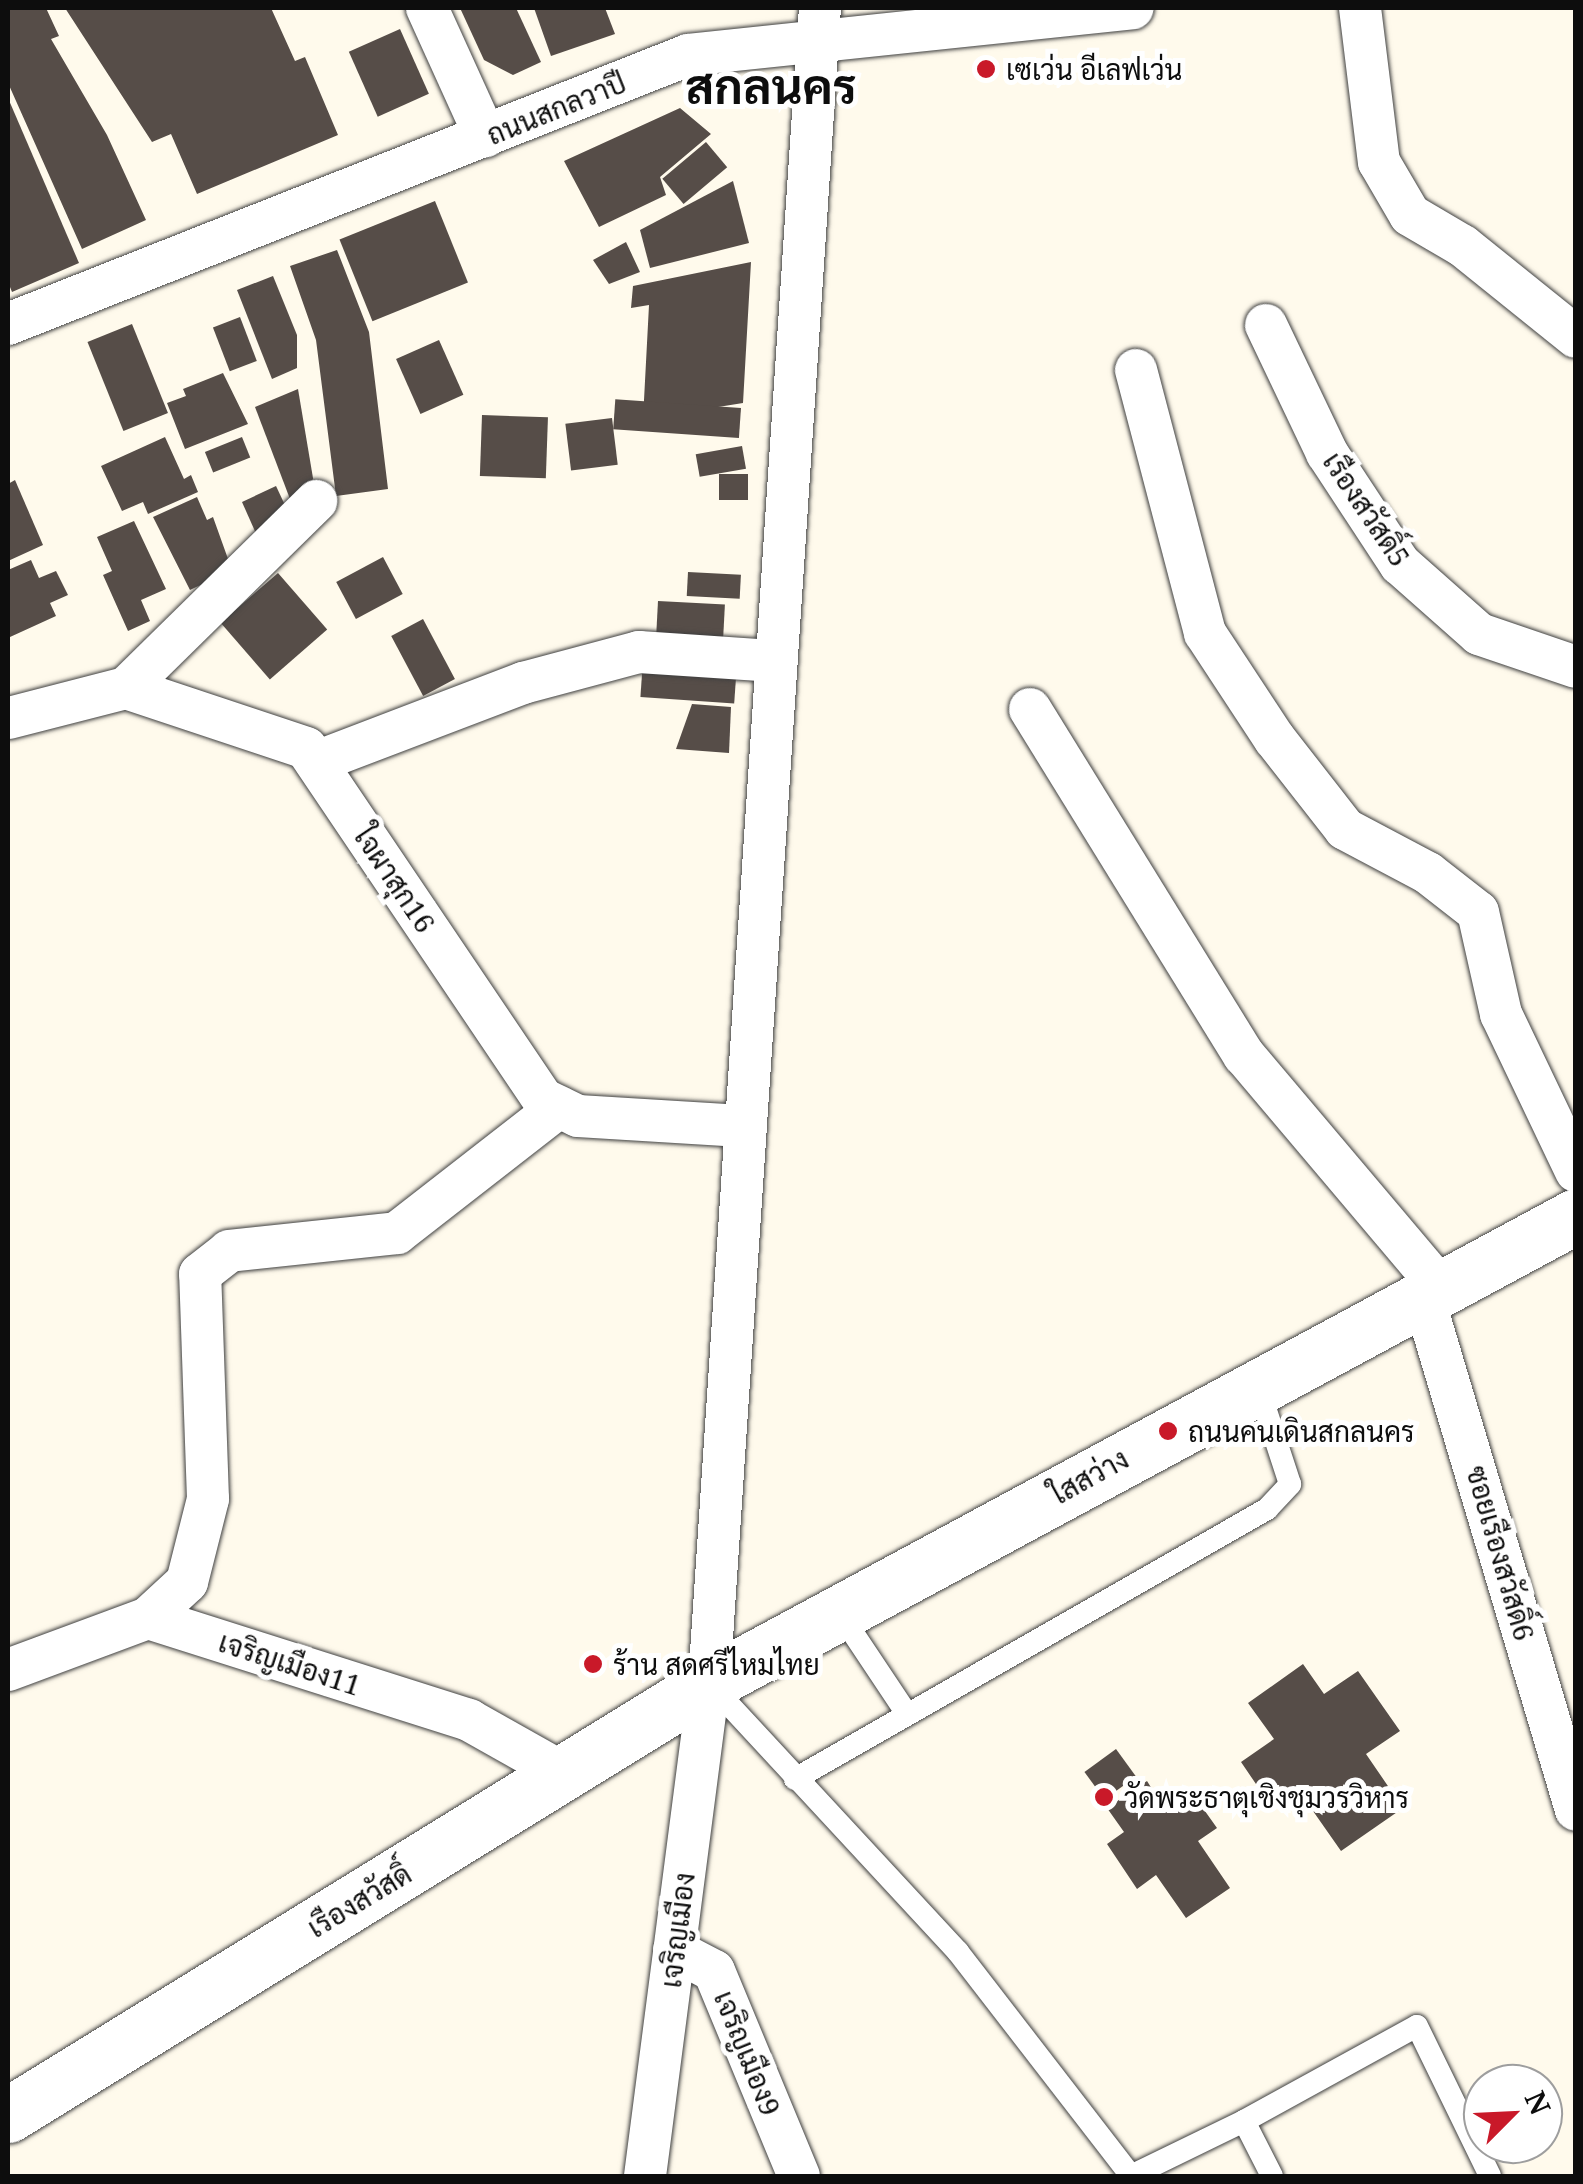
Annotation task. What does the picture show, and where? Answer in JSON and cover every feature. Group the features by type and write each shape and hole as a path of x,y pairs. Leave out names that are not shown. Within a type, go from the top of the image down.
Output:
{"street":[{"path":"427,8 485,136"},
{"name":"ถนนสกลวาปี","path":"8,324 688,56 819,25 1133,8"},
{"path":"1360,8 1380,162 1410,215 1463,246 1576,337"},
{"name":"เจริญเมือง","path":"645,2176 709,1683 742,1126 819,25"},
{"name":"เรืองสวัสดิ์5","path":"1266,325 1326,453 1400,564 1479,634 1576,666"},
{"path":"1136,370 1205,632 1274,738 1344,829 1428,872 1478,912 1501,1014 1576,1170"},
{"path":"8,718 126,688 316,501"},
{"path":"316,762 523,683 639,652 776,660"},
{"name":"ใจผาสุก16","path":"126,688 306,748 543,1099 559,1107"},
{"path":"1030,709 1244,1056 1432,1292"},
{"path":"8,1670 148,1618 187,1582 208,1500 200,1274 229,1251 397,1233 559,1107 578,1116 742,1126"},
{"name":"ใสสว่าง","path":"709,1683 1257,1384 1576,1216"},
{"name":"ซอยเรืองสวัสดิ์6","path":"1432,1292 1576,1810"},
{"name":"เจริญเมือง11","path":"148,1618 469,1720 565,1774"},
{"name":"เรืองสวัสดิ์","path":"8,2115 709,1683"},
{"name":"เจริญเมือง9","path":"674,1950 714,1971 798,2176"}],"lane":[{"path":"795,1779 906,1712 1268,1509 1290,1484 1257,1384"},
{"path":"839,1612 906,1712"},
{"path":"709,1683 795,1779 856,1836 958,1952 1132,2176 1244,2121 1417,2026 1490,2176"},
{"path":"1244,2121 1272,2176"}],"building":[{"path":"8,8 46,8 59,36 51,39 107,135 146,220 82,249 8,83"},
{"path":"65,8 271,8 295,61 305,57 338,135 197,194 171,134 152,142"},
{"path":"460,8 516,8 541,62 513,75 484,60"},
{"path":"534,8 605,8 615,34 551,56"},
{"path":"400,29 429,94 378,117 349,52"},
{"path":"8,98 79,263 12,292 8,282"},
{"path":"680,108 711,134 660,177 666,195 599,227 564,161"},
{"path":"706,142 727,167 684,204 662,179"},
{"path":"733,181 749,243 650,268 640,230"},
{"path":"435,201 468,283 372,321 340,240"},
{"path":"626,242 640,272 609,284 593,260"},
{"path":"337,250 369,332 388,489 336,496 316,340 290,266"},
{"path":"751,262 743,403 643,419 649,305 631,308 633,286"},
{"path":"273,276 297,335 297,368 272,379 237,290"},
{"path":"240,317 257,361 230,371 213,327"},
{"path":"132,324 168,413 123,431 87,342"},
{"path":"439,340 463,395 420,414 396,359"},
{"path":"223,373 248,424 185,449 167,403 186,396 183,389"},
{"path":"298,389 315,490 290,499 255,407"},
{"path":"615,399 741,408 739,438 613,429"},
{"path":"482,415 548,417 546,478 480,476"},
{"path":"612,418 618,465 571,470 565,424"},
{"path":"165,437 184,479 191,475 198,492 148,514 143,502 122,511 101,466"},
{"path":"242,437 250,457 213,472 205,452"},
{"path":"742,446 746,469 700,477 696,454"},
{"path":"719,474 748,474 748,500 719,500"},
{"path":"15,480 43,545 8,561 8,484"},
{"path":"276,486 292,520 262,547 242,502"},
{"path":"197,497 207,520 213,517 232,570 190,590 153,517"},
{"path":"134,521 166,589 141,600 150,621 128,631 103,575 112,571 97,537"},
{"path":"383,557 403,594 356,619 336,582"},
{"path":"31,560 39,578 56,571 68,595 50,603 56,616 10,637 8,570"},
{"path":"688,572 741,575 740,599 687,596"},
{"path":"278,573 327,630 270,679 221,623"},
{"path":"658,601 725,605 723,650 656,647"},
{"path":"423,619 455,679 423,696 391,636"},
{"path":"643,660 737,667 734,703 640,697"},
{"path":"692,704 731,707 729,753 676,749"},
{"path":"1303,1664 1324,1694 1358,1671 1400,1731 1366,1754 1403,1808 1341,1851 1299,1791 1273,1809 1241,1762 1274,1739 1248,1703"},
{"path":"1116,1749 1136,1777 1104,1799 1084,1772"},
{"path":"1147,1781 1164,1808 1190,1790 1217,1828 1198,1841 1230,1888 1186,1918 1156,1875 1137,1889 1107,1844 1124,1832 1107,1808"}],"place":[{"name":"เซเว่น อีเลฟเว่น","path":"986,69"},
{"name":"ถนนคนเดินสกลนคร","path":"1168,1431"},
{"name":"ร้าน สดศรีไหมไทย","path":"593,1664"},
{"name":"วัดพระธาตุเชิงชุมวรวิหาร","path":"1104,1797"}],"district":[{"name":"สกลนคร","path":"771,86"}]}
